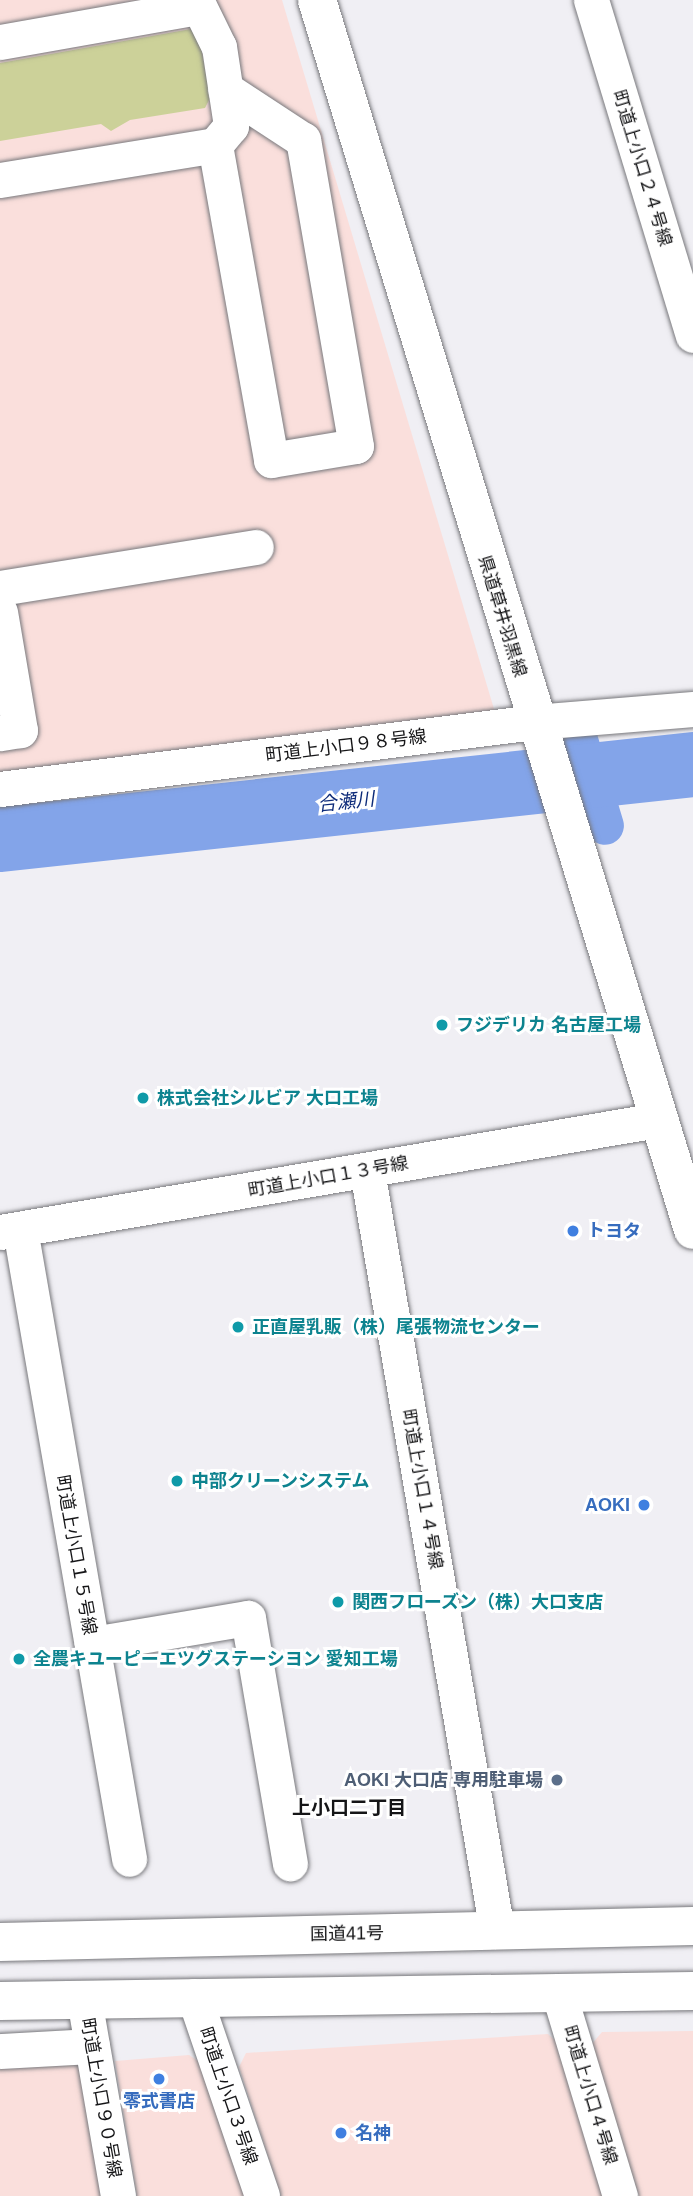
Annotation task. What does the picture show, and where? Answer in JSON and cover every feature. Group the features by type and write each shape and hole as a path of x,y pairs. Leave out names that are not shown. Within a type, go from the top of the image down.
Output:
{"main road":[{"name":"県道草井羽黒線","path":"317,0 570,840 693,1230"},
{"name":"国道41号","path":"0,1942 693,1926"},
{"path":"0,2001 194,1996 693,1991"}],"street":[{"name":"町道上小口２４号線","path":"591,0 693,335"},
{"path":"0,42 123,10 182,5 219,47 231,126 215,145 0,180"},
{"path":"215,145 271,460 356,446 303,140 225,89"},
{"path":"0,588 256,547"},
{"path":"0,612 20,730 0,733"},
{"name":"町道上小口９８号線","path":"0,789 534,722 693,709"},
{"name":"町道上小口１３号線","path":"10,1231 657,1120"},
{"name":"町道上小口１４号線","path":"368,1171 497,1931"},
{"name":"町道上小口１５号線","path":"10,1231 92,1644 248,1618 290,1863"},
{"path":"92,1644 129,1859"},
{"name":"町道上小口４号線","path":"559,1994 620,2196"},
{"name":"町道上小口３号線","path":"194,1996 262,2196"},
{"name":"町道上小口９０号線","path":"84,1999 118,2196"},
{"path":"0,2051 92,2046"}],"shaded area":[{"path":"0,0 282,0 497,719 0,780"},
{"path":"693,2031 693,2196 639,2196 591,2045 602,2032"},
{"path":"548,2034 559,2044 604,2196 281,2196 239,2067 246,2053"},
{"path":"189,2055 201,2063 245,2196 137,2196 115,2061"},
{"path":"81,2062 102,2196 0,2196 0,2066"}],"green space":[{"path":"191,29 199,35 210,98 205,108 130,120 111,131 101,124 0,141 0,63"}],"waterway":[{"name":"合瀬川","path":"576,730 605,826"},
{"name":"合瀬川","path":"0,839 693,764"}],"place":[{"name":"フジデリカ 名古屋工場","path":"442,1025"},
{"name":"株式会社シルビア 大口工場","path":"143,1098"},
{"name":"トヨタ","path":"573,1231"},
{"name":"正直屋乳販（株）尾張物流センター","path":"238,1327"},
{"name":"中部クリーンシステム","path":"177,1481"},
{"name":"AOKI","path":"644,1505"},
{"name":"関西フローズン（株）大口支店","path":"338,1602"},
{"name":"全農キユーピーエツグステーシヨン 愛知工場","path":"19,1659"},
{"name":"AOKI 大口店 専用駐車場","path":"557,1780"},
{"name":"零式書店","path":"159,2079"},
{"name":"名神","path":"341,2133"}],"district":[{"name":"上小口二丁目","path":"349,1808"}]}
